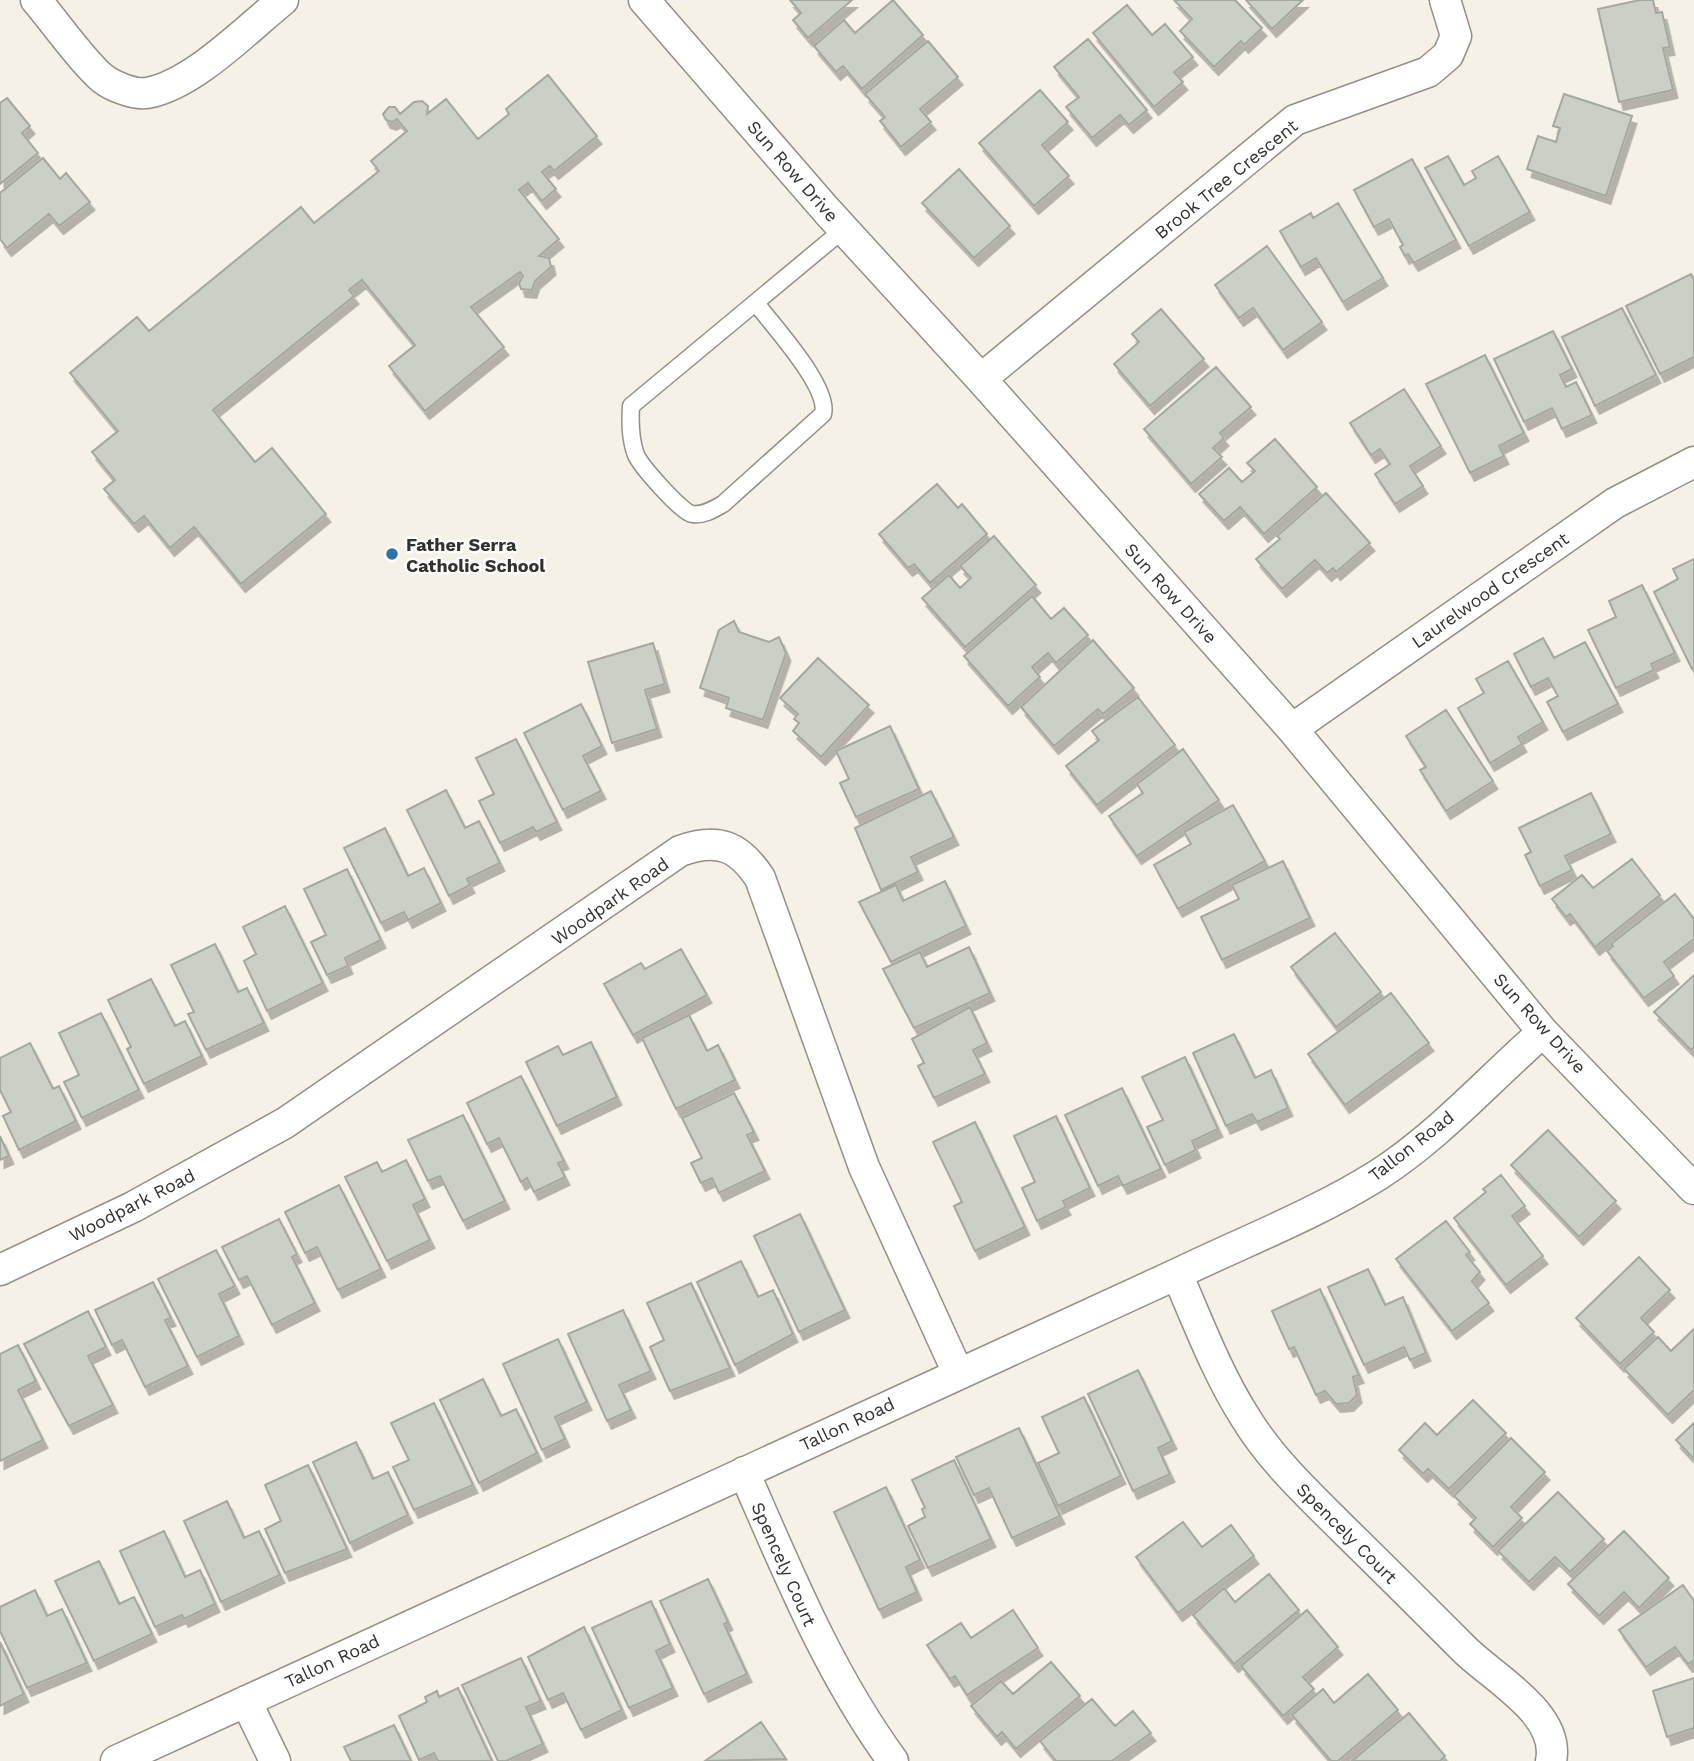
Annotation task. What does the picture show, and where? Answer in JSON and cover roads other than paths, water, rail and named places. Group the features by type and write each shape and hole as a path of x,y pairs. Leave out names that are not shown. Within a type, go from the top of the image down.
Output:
{"street":[{"path":"36,0 103,78 129,91 144,94 165,88 196,70 283,0"},
{"name":"Sun Row Drive","path":"644,0 1292,729 1544,1032 1689,1174"},
{"name":"Brook Tree Crescent","path":"981,379 1295,120 1428,72 1448,55 1456,36 1445,0"},
{"name":"Laurelwood Crescent","path":"1292,729 1615,503 1694,462"},
{"name":"Woodpark Road","path":"0,1270 133,1207 285,1123 680,851 695,846 722,845 747,859 760,878 864,1167 958,1373"},
{"name":"Tallon Road","path":"116,1761 1177,1274 1378,1175 1427,1137 1544,1032"},
{"name":"Spencely Court","path":"1177,1274 1227,1385 1272,1454 1303,1489 1484,1669 1526,1702 1544,1722 1550,1738 1550,1761"},
{"name":"Spencely Court","path":"744,1472 831,1666 859,1715 893,1761"},
{"path":"246,1701 275,1761"}],"lane":[{"path":"756,303 815,382 825,404 823,414 723,504 703,513 691,514 680,508 637,457 630,431 631,407 756,303 845,229"}],"place":[{"name":"Father Serra Catholic School","path":"392,554"}]}
